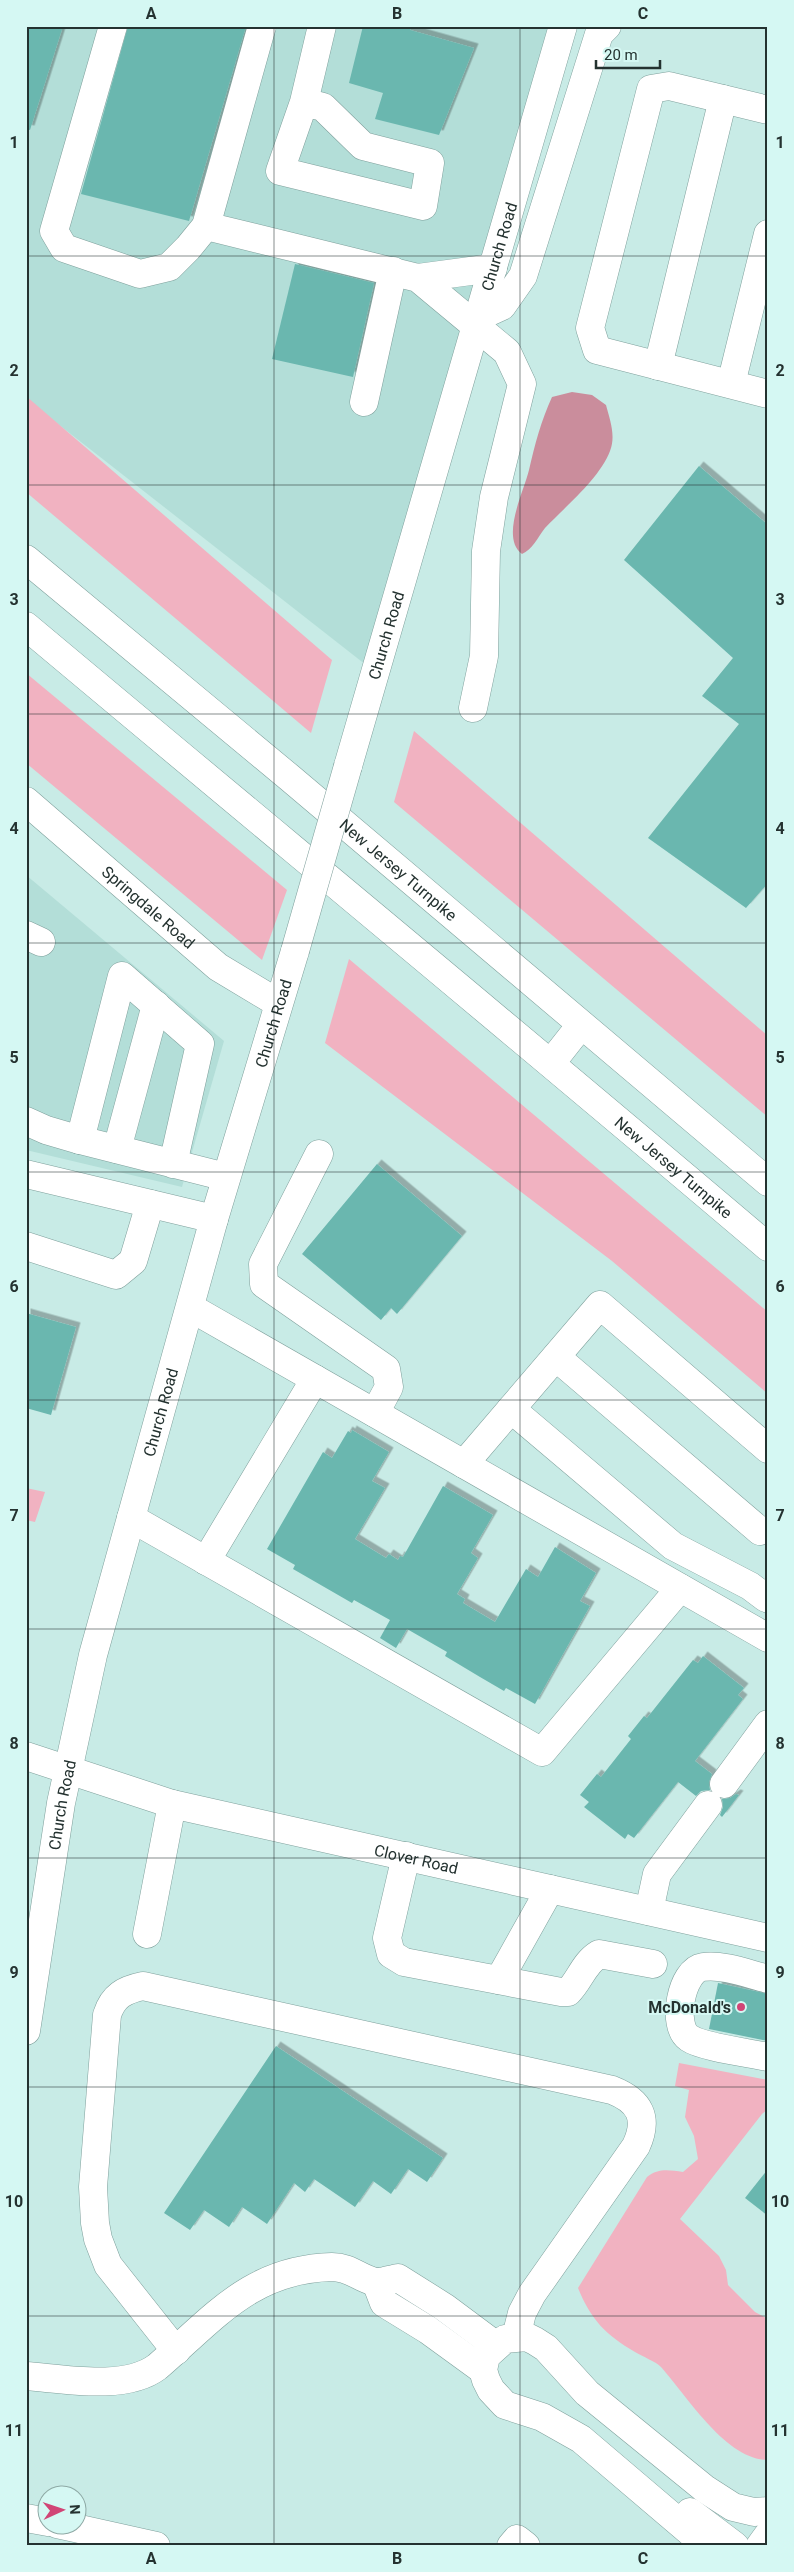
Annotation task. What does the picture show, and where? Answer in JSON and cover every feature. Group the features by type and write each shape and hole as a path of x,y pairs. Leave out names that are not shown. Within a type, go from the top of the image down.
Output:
{"main road":[{"path":"113,26 54,231 64,248 140,274 169,267 206,226 262,26"},
{"path":"304,102 323,107 362,146 430,163 423,206 280,171 304,102 322,26"},
{"name":"Church Road","path":"26,2032 68,1770 93,1655 226,1177 294,951 563,26"},
{"path":"477,321 502,306 523,276 599,34 607,26"},
{"path":"768,110 669,86 651,89 590,328 597,350 768,394"},
{"path":"658,366 723,99"},
{"path":"206,226 418,278 477,321 507,352 522,384 494,497 486,551 484,656 472,708"},
{"path":"732,384 768,234"},
{"path":"418,278 493,268"},
{"path":"364,402 393,271"},
{"name":"New Jersey Turnpike","path":"26,559 290,778 768,1182"},
{"name":"New Jersey Turnpike","path":"26,626 392,934 551,1063 768,1247"},
{"name":"Springdale Road","path":"26,801 218,967 278,1003"},
{"path":"80,1140 122,976 200,1044 172,1164"},
{"path":"117,1149 156,1006"},
{"path":"551,1063 581,1024"},
{"path":"26,1121 46,1130 80,1140 226,1177"},
{"path":"319,1154 263,1264 264,1284 386,1369 389,1387 375,1413"},
{"path":"26,1174 214,1219"},
{"path":"26,1246 116,1274 132,1261 150,1204"},
{"path":"464,1464 600,1305 768,1449"},
{"path":"191,1308 768,1638"},
{"path":"556,1357 760,1532"},
{"path":"206,1561 315,1379"},
{"path":"511,1409 673,1546 750,1586 766,1598"},
{"path":"131,1518 542,1752 680,1588"},
{"path":"724,1784 768,1724"},
{"name":"Clover Road","path":"26,1756 172,1804 768,1938"},
{"path":"147,1934 172,1804"},
{"path":"649,1911 658,1874 708,1805"},
{"path":"406,1856 387,1938 391,1954 404,1962 568,1992 576,1985 590,1959 599,1954 653,1964"},
{"path":"499,1980 550,1889"},
{"path":"768,1979 718,1967 697,1969 688,1977 678,2017 683,2033 694,2040 768,2057"},
{"path":"176,2351 108,2265 94,2223 93,2187 107,2015 115,1998 124,1992 143,1986 612,2090 634,2101 642,2120 642,2130 636,2146 532,2294 506,2341 486,2356 483,2370"},
{"path":"26,2376 118,2381 152,2372 244,2292 290,2272 344,2267 376,2282 398,2278 506,2341 527,2337 546,2348 587,2393 705,2489 733,2508 754,2512 768,2511"},
{"path":"376,2282 384,2303 428,2330 483,2370 491,2390 505,2405 562,2426 581,2439 695,2536 703,2546"},
{"path":"617,2470 663,2490 735,2546"},
{"path":"88,2531 156,2546"},
{"path":"760,2546 768,2535"},
{"path":"511,2546 517,2539 526,2546"}],"shaded area":[{"path":"26,26 563,26 375,672 26,399"},
{"path":"572,392 592,395 606,405 611,422 612,445 605,461 590,482 545,528 532,546 522,554 516,547 513,537 513,526 539,433 552,397"},
{"path":"26,396 332,660 311,733 26,492"},
{"path":"26,673 287,890 262,960 26,763"},
{"path":"414,731 768,1036 768,1117 394,802"},
{"path":"26,875 224,1041 182,1187 26,1150"},
{"path":"349,959 768,1312 768,1394 612,1261 325,1043"},
{"path":"26,1488 45,1492 35,1522 26,1520"},
{"path":"679,2063 768,2080 768,2109 762,2114 680,2219 719,2256 726,2270 728,2285 755,2312 768,2319 768,2460 752,2457 737,2450 723,2438 708,2424 661,2367 625,2346 600,2326 588,2309 578,2288 647,2177 660,2171 683,2172 698,2159 694,2136 685,2117 689,2090 675,2086"}],"building":[{"path":"26,26 63,26 30,130 26,129"},
{"path":"128,26 246,26 189,221 81,194"},
{"path":"363,26 411,26 410,30 474,48 439,135 375,119 383,93 349,83"},
{"path":"295,264 374,283 353,377 272,359"},
{"path":"699,466 768,525 768,883 746,908 648,838 739,724 702,696 733,658 624,560"},
{"path":"377,1164 462,1236 397,1314 391,1308 381,1320 302,1254"},
{"path":"26,1313 76,1327 51,1415 26,1408"},
{"path":"352,1430 389,1452 372,1481 385,1488 355,1539 386,1558 389,1554 398,1560 400,1556 403,1557 443,1486 493,1515 471,1553 478,1558 457,1594 465,1599 463,1603 495,1622 526,1569 538,1577 555,1547 596,1573 580,1601 590,1606 535,1704 506,1688 504,1691 480,1677 445,1656 447,1652 407,1629 396,1648 380,1638 390,1620 354,1600 352,1603 293,1569 295,1565 267,1549 323,1452 332,1458 348,1431 351,1433"},
{"path":"703,1656 744,1688 738,1695 743,1699 695,1761 712,1774 709,1782 710,1790 701,1791 696,1796 678,1782 634,1838 628,1834 625,1839 584,1807 589,1802 580,1795 597,1774 601,1777 631,1739 628,1736 644,1716 647,1718 693,1660 698,1663"},
{"path":"736,1794 739,1795 722,1817 720,1815 723,1807 722,1799 730,1798"},
{"name":"McDonald's","path":"718,1983 768,1994 768,2041 709,2029"},
{"path":"276,2046 443,2158 427,2182 408,2169 391,2194 373,2181 355,2207 314,2179 305,2192 294,2183 267,2224 242,2207 229,2227 204,2210 190,2230 164,2213"},
{"path":"768,2169 768,2216 745,2198"}],"place":[{"name":"McDonald's","path":"741,2007"}]}
